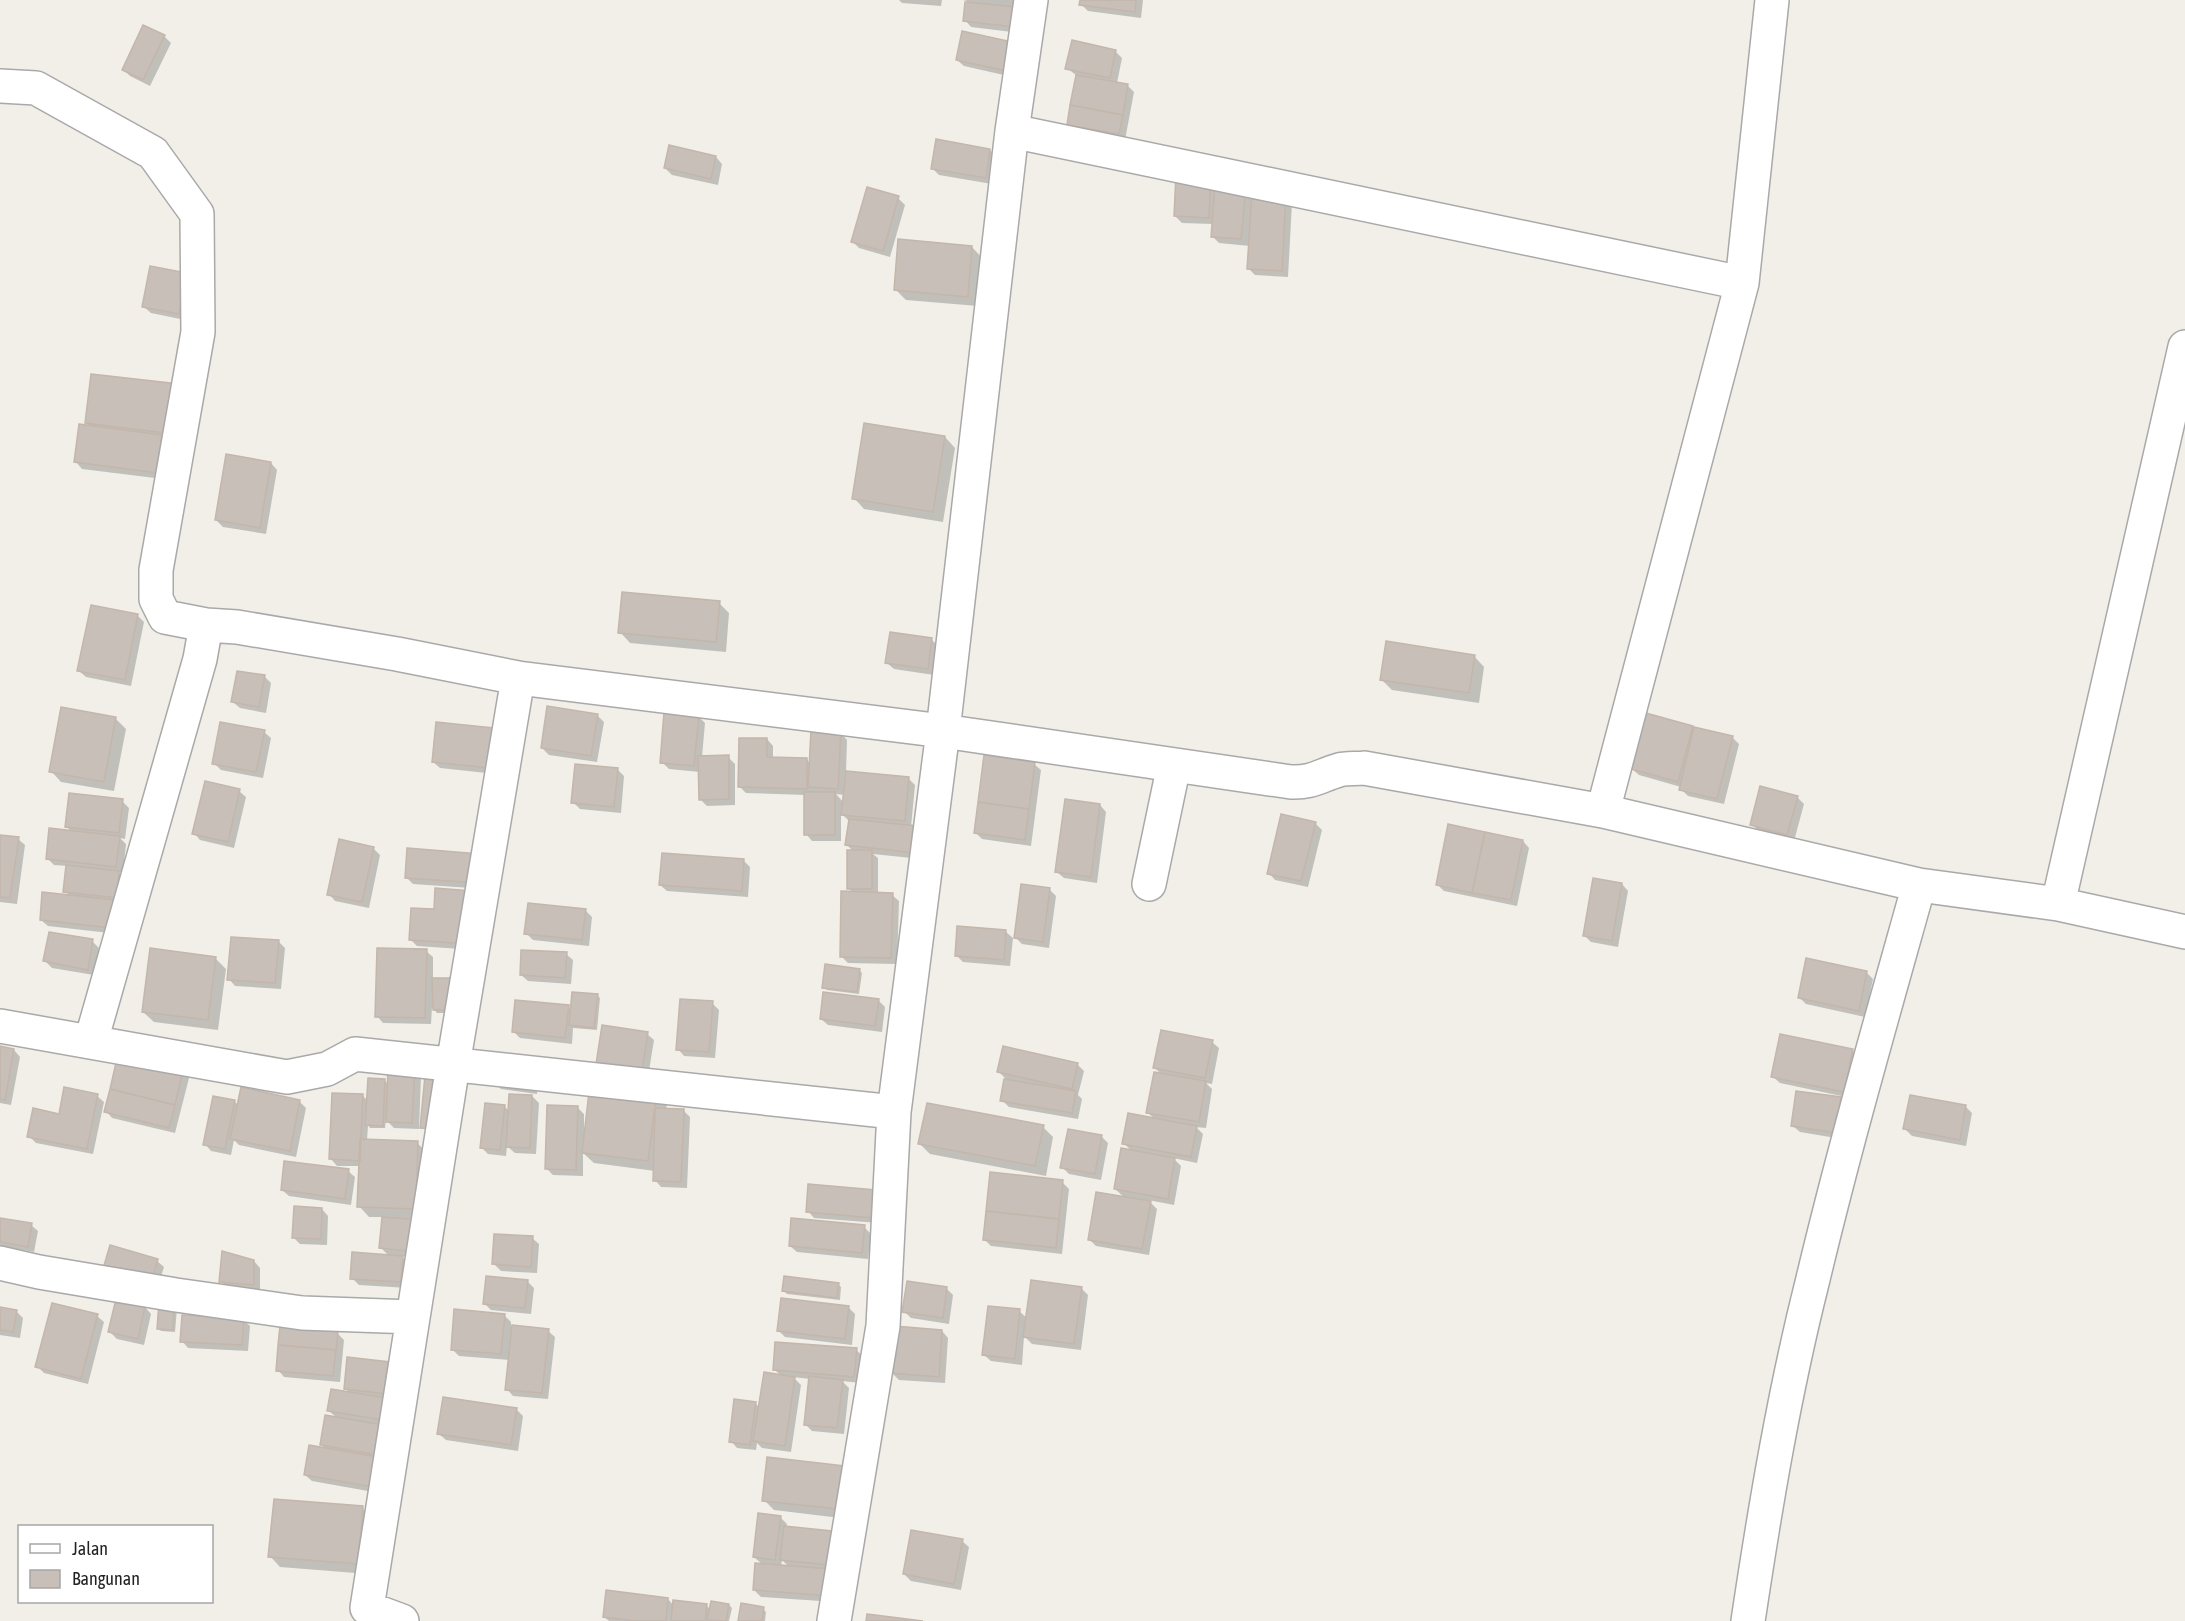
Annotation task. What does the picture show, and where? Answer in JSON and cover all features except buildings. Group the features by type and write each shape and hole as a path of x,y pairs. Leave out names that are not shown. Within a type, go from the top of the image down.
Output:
{"street":[{"path":"834,1621 883,1326 894,1112 943,731 1012,131 1031,0"},
{"path":"1603,811 1742,283 1772,0"},
{"path":"0,86 36,88 153,153 197,214 198,332 156,570 156,599 165,617 397,654 518,678 943,731 1291,782 1304,782 1340,770 1364,768 1603,811 1919,885 2058,904 2185,932"},
{"path":"1012,131 1742,283"},
{"path":"2058,904 2185,347"},
{"path":"91,1041 200,659 206,625"},
{"path":"402,1621 365,1615 518,678"},
{"path":"1149,884 1174,765"},
{"path":"1748,1621 1774,1462 1811,1285 1873,1048 1919,885"},
{"path":"0,1026 287,1077 327,1069 355,1054 894,1112"},
{"path":"0,1263 39,1272 176,1295 302,1313 413,1317"}]}
